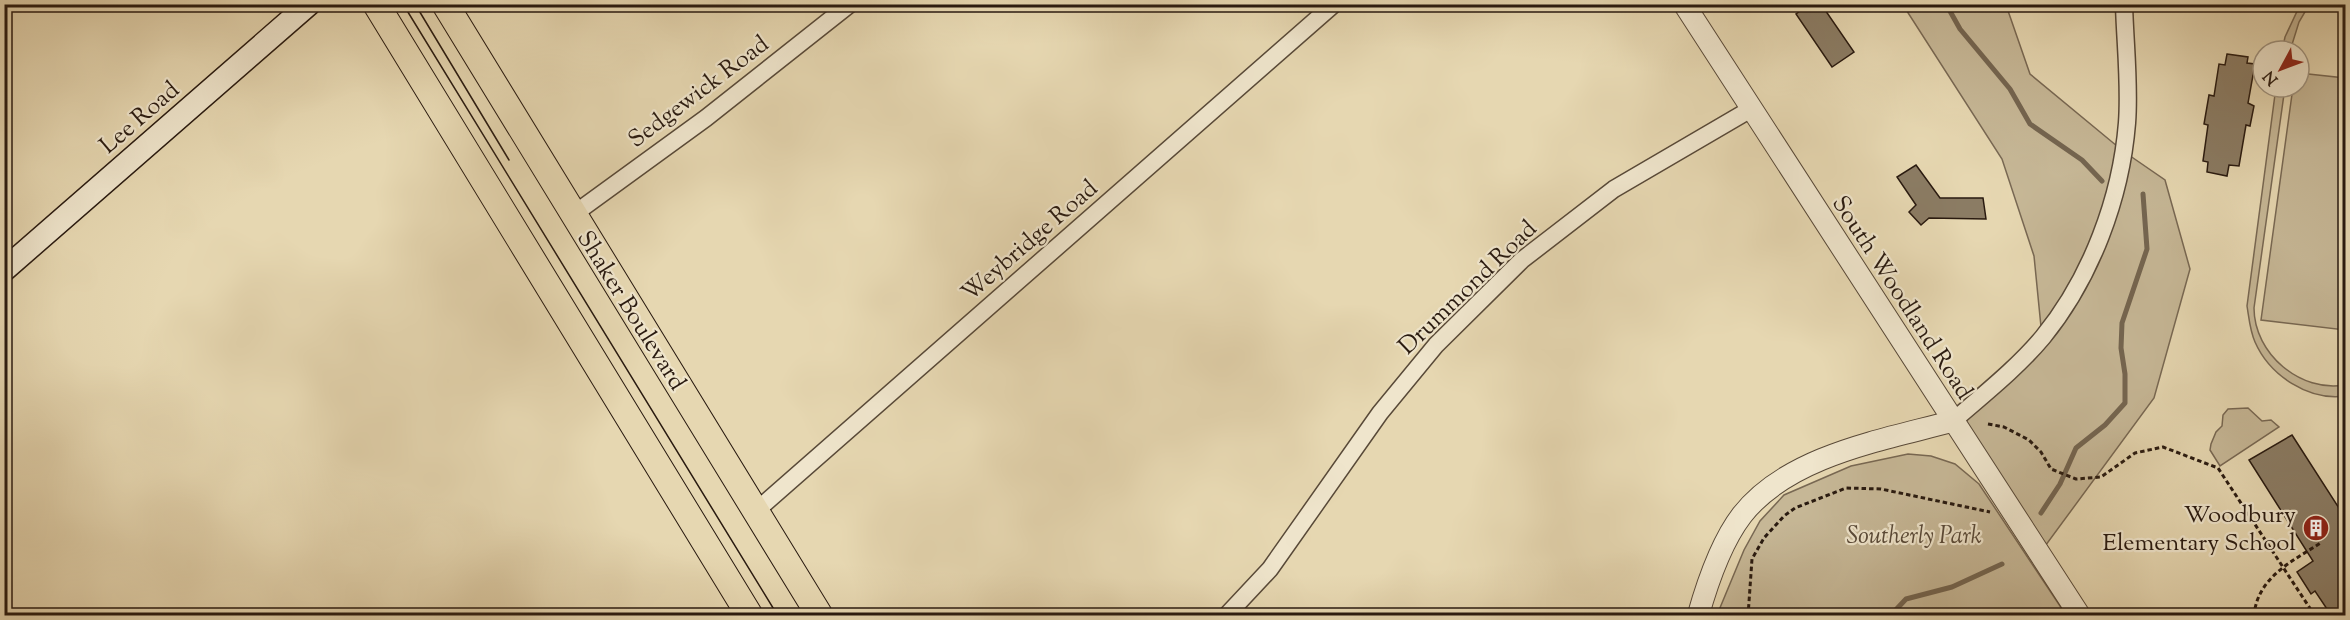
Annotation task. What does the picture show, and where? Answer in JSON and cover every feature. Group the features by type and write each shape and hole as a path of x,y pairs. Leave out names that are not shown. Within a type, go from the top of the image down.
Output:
{"main road":[{"name":"Lee Road","path":"4,270 309,4"},
{"path":"376,4 750,615"},
{"name":"Shaker Boulevard","path":"445,4 820,615"}],"street":[{"name":"Sedgewick Road","path":"574,214 706,117 850,4"},
{"name":"Weybridge Road","path":"756,511 1334,4"},
{"name":"South Woodland Road","path":"1684,4 1953,421 2000,510 2040,553 2080,615"},
{"path":"1698,615 1724,545 1742,515 1763,494 1789,476 1826,458 1858,446 1953,421 2006,375 2043,337 2074,292 2098,240 2115,190 2127,122 2124,4"},
{"name":"Drummond Road","path":"1226,615 1270,569 1380,413 1436,345 1522,260 1614,189 1751,109"}],"path":[{"path":"1988,424 2004,427 2029,440 2042,452 2051,469 2076,479 2101,477 2135,453 2163,447 2218,468 2315,615"},
{"path":"1748,615 1752,559 1764,538 1784,516 1795,508 1846,488 1881,489 2000,510"},
{"path":"2254,615 2261,591 2272,576 2322,543"}],"green space":[{"path":"1903,5 2006,5 2030,74 2123,151 2165,180 2190,269 2154,398 2040,553 1953,421 2042,337 2034,256 2002,159"},
{"path":"2300,5 2309,5 2299,22 2294,39 2285,39"},
{"path":"2311,74 2345,78 2345,330 2261,320 2291,99 2311,99"},
{"path":"2274,99 2283,99 2254,308 2256,325 2271,355 2283,367 2312,383 2328,386 2345,385 2345,396 2331,397 2305,390 2292,384 2270,365 2255,342 2247,306"},
{"path":"2248,408 2262,421 2271,420 2279,427 2220,466 2210,450 2216,432 2222,426 2223,415 2228,409"},
{"name":"Southerly Park","path":"1908,454 1931,456 1955,464 1979,484 2066,615 1717,615 1744,550 1760,521 1784,495 1851,466"}],"building":[{"path":"1810,4 1821,4 1854,52 1832,67 1796,14"},
{"path":"2227,54 2248,57 2247,63 2251,64 2251,86 2248,103 2254,106 2250,126 2246,125 2239,166 2229,165 2227,176 2207,172 2208,162 2203,161 2208,125 2204,124 2209,95 2214,96 2219,64 2225,65"},
{"path":"1916,165 1940,198 1983,198 1986,219 1929,218 1921,225 1909,212 1916,205 1897,177"},
{"name":"Woodbury Elementary School","path":"2292,435 2346,519 2346,524 2339,528 2346,539 2346,615 2331,615 2315,591 2311,594 2297,572 2313,561 2249,460"}],"waterway":[{"path":"1946,4 1960,29 2010,89 2030,124 2082,160 2102,181"},
{"path":"2041,513 2060,484 2076,448 2105,425 2125,403 2125,374 2121,348 2122,323 2147,249 2143,194"},
{"path":"1890,616 1906,599 1952,587 2002,564"}],"tram line":[{"path":"403,4 778,616"},
{"path":"415,4 509,160"}],"place":[{"name":"Woodbury Elementary School","path":"2316,528"}]}
